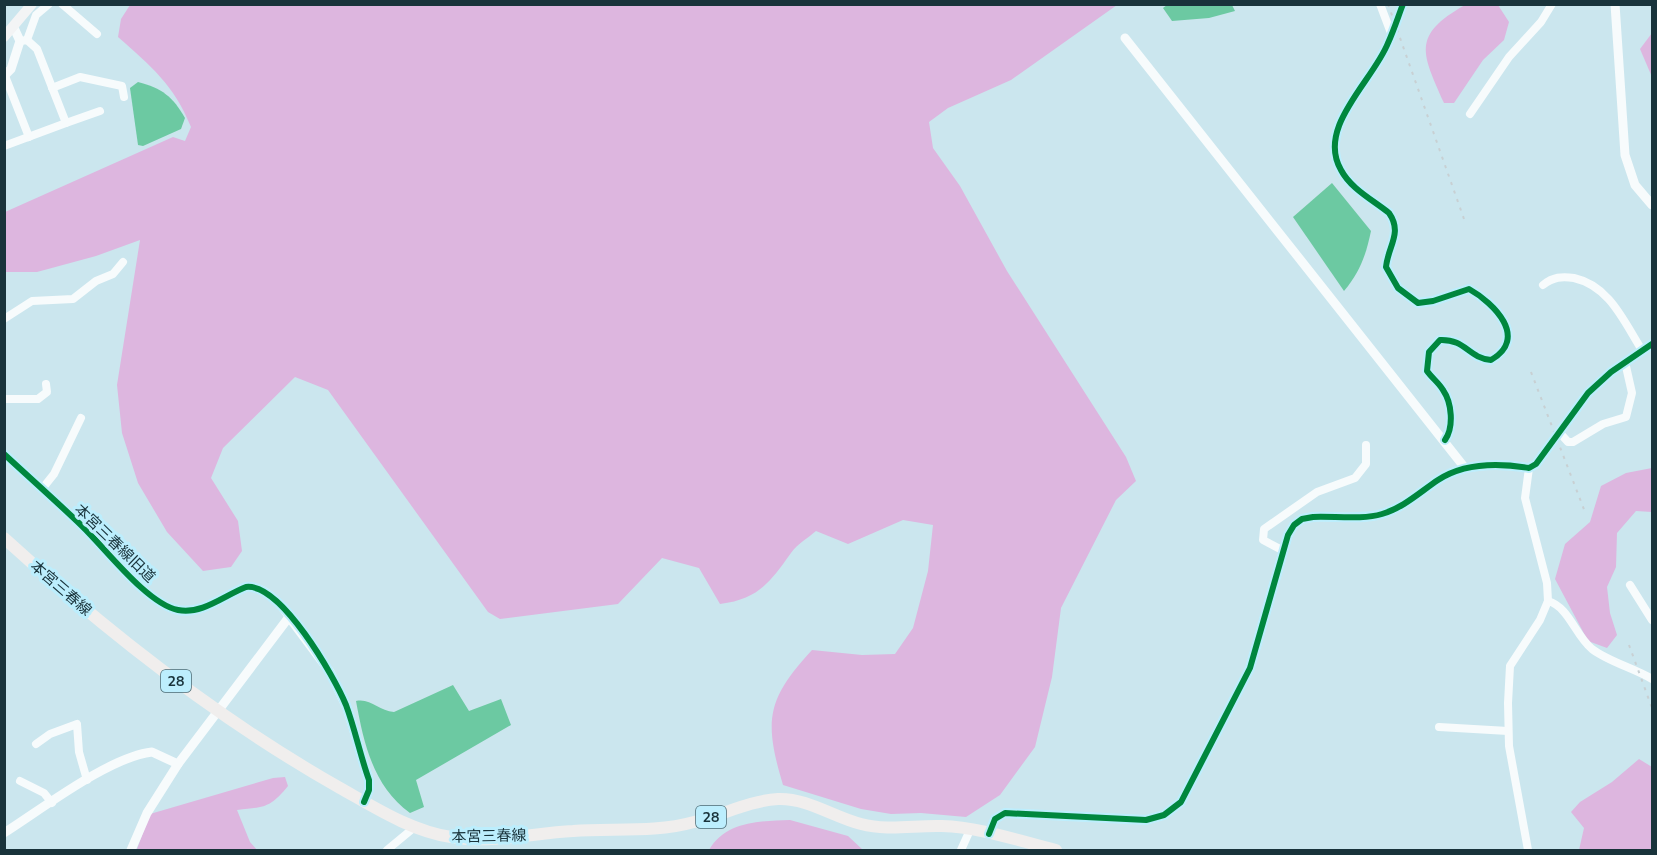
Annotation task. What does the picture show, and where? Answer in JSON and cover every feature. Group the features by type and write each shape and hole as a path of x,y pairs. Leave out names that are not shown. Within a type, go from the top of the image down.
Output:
{"main road":[{"path":"4,37 14,28 32,4"},
{"name":"本宮三春線","path":"4,537 86,610 155,666 218,711 305,768 364,802 441,835 464,838 653,828 693,823 746,805 783,799 809,804 861,824 881,827 945,826 1056,850"}],"street":[{"path":"29,137 5,76 36,15 50,4"},
{"path":"62,4 97,34"},
{"path":"1380,4 1391,33"},
{"path":"1403,4 1383,53 1336,131 1334,143 1337,162 1345,177 1389,213 1394,220 1396,234 1386,267 1398,288 1418,303 1433,301 1469,289 1491,304 1502,316 1507,329 1507,338 1499,356 1491,360 1476,357 1466,346 1451,340 1440,340 1429,352 1427,371 1442,388 1449,405 1452,428 1445,440"},
{"path":"1470,114 1509,57 1541,22 1552,4"},
{"path":"1615,4 1625,155 1635,185 1653,205"},
{"path":"14,28 24,41 37,49 66,123"},
{"path":"1125,38 1465,468"},
{"path":"52,88 80,77 122,86 124,97"},
{"path":"4,146 100,111"},
{"path":"4,319 32,301 73,299 96,281 113,274 123,262"},
{"path":"1543,285 1556,278 1567,277 1599,288 1642,351"},
{"path":"989,834 995,819 1005,813 1146,820 1164,815 1181,802 1250,668 1282,550 1294,525 1302,519 1381,514 1404,504 1441,478 1465,468 1513,465 1529,468 1536,464 1588,393 1624,362 1653,344"},
{"path":"1559,432 1568,442 1573,442 1595,428 1626,417 1632,393 1624,362"},
{"path":"4,399 39,399 47,392 46,384"},
{"path":"42,489 54,474 81,418"},
{"path":"1282,550 1263,540 1264,529 1317,492 1355,478 1366,464 1366,445"},
{"name":"本宮三春線旧道","path":"4,454 94,538 133,581 167,606 176,610 194,610 246,587 255,586 270,594 290,616 330,672 347,708 369,780 364,802"},
{"path":"1528,850 1514,782 1508,732 1510,666 1540,620 1548,601 1547,583 1525,498 1529,468"},
{"path":"1630,585 1653,620"},
{"path":"1548,601 1562,609 1577,633 1594,650 1653,679"},
{"path":"131,850 147,813 178,764 290,616"},
{"path":"36,744 50,734 77,724 79,752 87,780"},
{"path":"1438,728 1508,732"},
{"path":"4,833 87,780 143,753 161,754 178,764"},
{"path":"20,781 44,793 52,803"},
{"path":"387,850 416,826"},
{"path":"961,850 970,830"}],"shaded area":[{"path":"130,5 1117,5 1011,80 948,108 929,122 933,148 960,186 1007,271 1126,457 1136,481 1116,500 1061,608 1052,677 1035,747 1000,795 966,817 921,813 891,814 861,809 783,785 777,763 773,744 773,712 785,683 812,650 862,655 895,654 913,628 928,571 933,525 903,520 848,544 816,531 796,547 762,588 733,602 720,604 699,568 662,558 618,604 500,619 488,612 328,390 295,377 223,448 211,478 238,521 242,551 231,567 203,571 167,532 138,483 122,433 117,385 140,240 96,256 37,272 5,272 5,212 173,137 185,141 191,127 177,99 151,67 118,37 121,19"},
{"path":"1167,5 1232,5 1235,11 1209,18 1172,21 1163,8"},
{"path":"1465,5 1498,5 1509,22 1504,40 1483,60 1454,103 1444,103 1427,59 1426,47 1436,26"},
{"path":"1652,33 1652,77 1640,49"},
{"path":"138,82 166,94 185,118 181,129 143,146 138,145 130,88"},
{"path":"1332,183 1371,231 1362,263 1344,291 1293,217"},
{"path":"1652,468 1652,512 1636,511 1617,533 1616,567 1607,587 1610,613 1617,635 1607,648 1588,641 1555,579 1565,544 1590,522 1601,486 1626,473"},
{"path":"453,685 469,711 501,699 511,725 416,780 424,807 410,813 387,790 372,763 356,701 366,701 394,712"},
{"path":"1639,759 1652,767 1652,850 1579,850 1584,828 1571,812 1580,802 1612,782"},
{"path":"285,777 288,786 276,799 261,807 237,810 250,842 257,850 137,849 150,814 273,778"},
{"path":"790,820 848,836 863,850 709,850 716,840 734,828 756,822"}],"railway":[{"path":"1388,4 1464,219"},
{"path":"1531,372 1585,512"},
{"path":"1629,645 1652,708"}],"cycle path":[{"path":"1403,4 1381,58 1341,121 1336,137 1335,154 1341,170 1350,183 1389,213 1393,220 1394,240 1386,267 1398,288 1418,303 1433,301 1469,289 1488,303 1504,322 1507,342 1502,351 1491,360 1483,359 1449,340 1440,340 1429,352 1427,371 1440,385 1450,408 1450,429 1445,440"},
{"path":"989,834 995,819 1005,813 1146,820 1164,815 1181,802 1250,668 1288,535 1294,525 1302,519 1313,517 1357,517 1382,514 1404,504 1448,474 1470,467 1506,465 1529,468 1536,464 1588,393 1611,372 1652,344"},
{"path":"4,454 82,526 140,587 166,606 178,610 196,610 246,587 260,590 275,600 305,634 340,691 369,780 369,790 364,802"}]}
